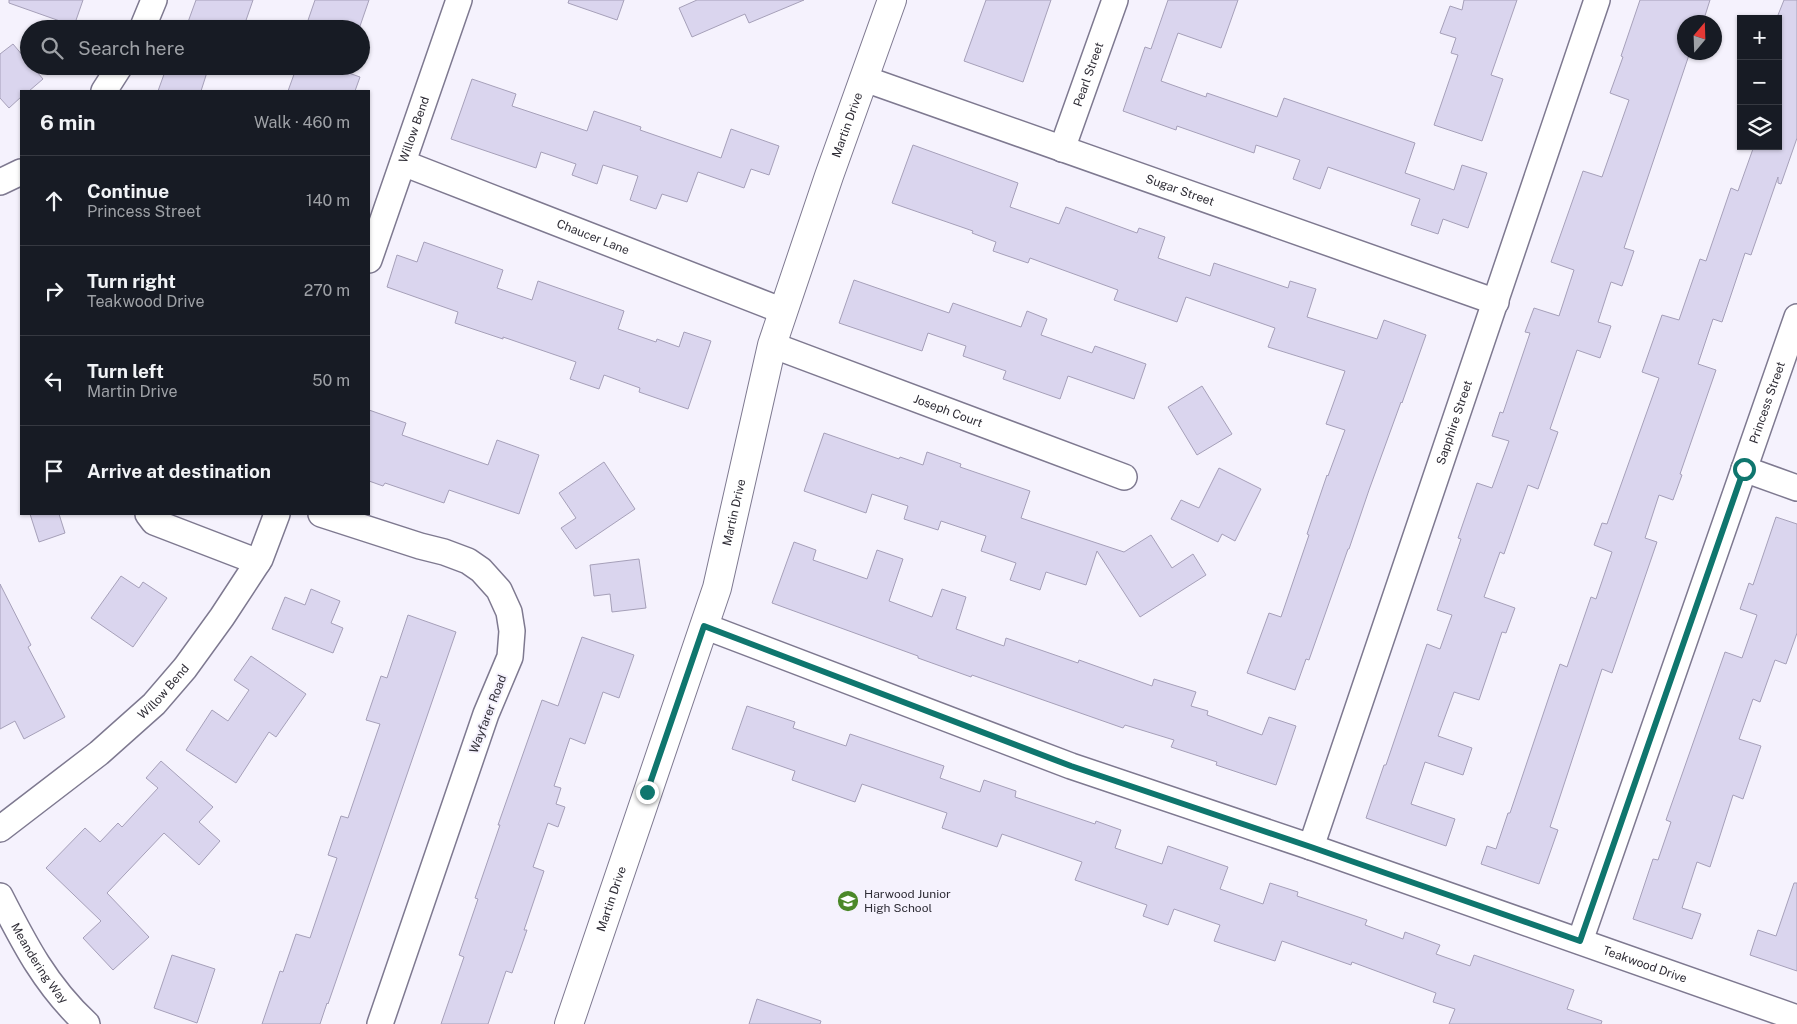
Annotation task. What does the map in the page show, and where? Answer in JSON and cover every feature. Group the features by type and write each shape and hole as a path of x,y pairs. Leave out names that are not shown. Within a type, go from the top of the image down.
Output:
{"street":[{"path":"146,20 154,0"},
{"name":"Willow Bend","path":"370,257 459,0"},
{"name":"Martin Drive","path":"568,1024 717,588 772,345 892,0"},
{"name":"Pearl Street","path":"1062,149 1115,0"},
{"name":"Sapphire Street","path":"1311,847 1597,0"},
{"path":"105,90 114,75"},
{"name":"Sugar Street","path":"865,79 1496,302"},
{"name":"Chaucer Lane","path":"404,163 783,311"},
{"path":"0,182 20,172"},
{"name":"Princess Street","path":"1580,941 1797,317"},
{"name":"Joseph Court","path":"772,345 1124,477"},
{"path":"1744,469 1797,488"},
{"path":"149,515 154,522 258,562"},
{"name":"Willow Bend","path":"0,828 99,754 154,704 200,649 258,562 277,515"},
{"name":"Wayfarer Road","path":"324,515 468,561 481,570 499,590 509,612 512,631 510,656 486,714 380,1024"},
{"name":"Teakwood Drive","path":"704,626 1071,766 1311,847 1797,1018"},
{"name":"Meandering Way","path":"0,896 28,950 46,979 73,1012 87,1024"}],"building":[{"path":"9,0 83,0 76,20 57,20 9,3"},
{"path":"196,0 253,0 246,20 189,20"},
{"path":"315,0 369,0 362,20 308,20"},
{"path":"569,0 624,0 617,20 568,3"},
{"path":"697,0 804,0 749,23 745,14 692,37 679,8"},
{"path":"986,0 1051,0 1023,82 964,61"},
{"path":"1168,0 1238,0 1221,48 1178,33 1161,81 1206,97 1207,93 1277,117 1284,98 1415,143 1405,173 1454,190 1462,165 1487,173 1468,228 1443,219 1438,234 1411,225 1420,199 1328,167 1320,189 1293,179 1300,160 1256,145 1254,153 1177,126 1176,130 1123,111 1145,47 1151,49"},
{"path":"1464,0 1517,0 1491,75 1503,79 1482,141 1434,125 1458,55 1451,53 1456,38 1440,33 1450,6 1462,10"},
{"path":"1640,0 1710,0 1705,15 1677,15 1677,60 1687,60 1624,248 1634,251 1622,286 1611,282 1598,322 1611,326 1600,358 1577,350 1550,429 1558,432 1538,489 1528,485 1504,554 1500,552 1484,597 1515,608 1506,633 1502,632 1479,700 1454,692 1438,736 1472,748 1463,775 1425,762 1411,804 1455,819 1446,846 1366,818 1427,644 1440,649 1452,615 1437,610 1461,539 1458,538 1477,483 1492,488 1509,441 1492,436 1500,412 1503,413 1530,333 1525,332 1534,308 1559,316 1574,270 1551,262 1583,171 1602,177 1629,100 1610,93 1623,57 1621,56"},
{"path":"1784,0 1797,0 1797,138 1781,184 1778,183 1778,177 1751,255 1745,253 1722,322 1713,319 1698,364 1716,370 1680,474 1682,475 1673,500 1659,495 1645,538 1657,542 1612,673 1602,669 1550,827 1558,830 1539,884 1481,864 1487,846 1496,849 1560,664 1567,667 1591,597 1596,599 1612,552 1594,545 1602,523 1607,524 1659,378 1642,372 1662,315 1679,320 1700,259 1706,261 1731,188 1738,191 1753,150 1782,150 1782,15 1778,15"},
{"path":"13,44 20,52 20,75 40,75 43,79 30,90 20,90 20,98 9,108 0,98 0,54"},
{"path":"164,75 206,75 201,90 158,90"},
{"path":"294,75 354,75 360,77 355,90 288,90"},
{"path":"472,79 516,94 512,106 587,131 594,111 641,127 640,130 721,158 731,129 779,146 769,175 751,169 744,188 698,172 687,202 662,194 656,209 630,200 638,176 603,165 597,184 572,175 576,164 541,152 536,168 451,139"},
{"path":"913,145 1018,183 1010,207 1059,224 1066,207 1137,233 1139,228 1165,237 1158,258 1210,276 1214,263 1288,288 1290,281 1316,289 1307,317 1377,339 1384,320 1426,335 1309,660 1306,659 1295,690 1247,673 1269,613 1281,617 1327,475 1345,430 1326,424 1345,371 1268,347 1275,328 1186,297 1177,322 1114,300 1118,290 1030,258 1028,263 993,251 996,242 972,233 973,231 892,203"},
{"path":"424,242 503,270 497,288 532,300 538,281 624,311 618,329 656,342 657,339 679,347 684,332 711,341 688,409 639,392 640,388 604,375 599,389 570,379 576,362 455,323 458,312 387,287 397,255 417,262"},
{"path":"854,280 949,313 953,303 1021,327 1027,311 1047,319 1041,335 1092,353 1095,346 1146,364 1134,399 1068,376 1060,399 1003,379 1006,371 963,356 966,346 928,333 922,351 839,323"},
{"path":"1202,386 1232,434 1197,455 1168,407"},
{"path":"370,410 406,423 402,435 488,465 497,440 539,455 519,514 449,490 444,503 385,483 383,486 370,481"},
{"path":"824,433 899,459 900,457 923,465 927,452 961,464 960,467 1030,491 1021,518 1124,552 1151,535 1172,568 1193,554 1206,575 1140,617 1097,551 1086,585 1046,572 1040,590 1010,580 1016,563 981,551 986,536 941,521 938,530 904,519 908,506 872,494 866,513 804,491"},
{"path":"604,462 635,509 576,549 561,528 576,518 559,493"},
{"path":"1219,468 1261,489 1235,541 1222,534 1218,542 1171,519 1181,500 1199,508"},
{"path":"30,515 59,515 65,533 39,542"},
{"path":"1776,517 1797,524 1797,633 1786,664 1775,660 1760,702 1753,699 1739,739 1761,746 1743,799 1733,795 1710,867 1697,862 1682,908 1701,914 1692,939 1633,919 1653,859 1658,860 1671,822 1666,820 1725,652 1742,658 1757,615 1740,609 1749,583 1753,585"},
{"path":"794,542 816,550 813,560 867,579 877,550 903,559 889,601 932,617 942,589 966,597 956,629 1004,646 1006,638 1078,663 1079,660 1152,686 1154,679 1196,692 1191,706 1208,711 1207,715 1262,735 1269,717 1296,726 1276,785 1216,765 1217,762 1171,747 1174,740 1125,725 1123,728 972,675 971,677 772,603"},
{"path":"639,559 646,608 612,612 610,594 594,596 590,565"},
{"path":"121,576 139,588 143,582 167,598 133,647 91,618"},
{"path":"0,584 31,645 28,647 65,717 24,739 15,721 0,729"},
{"path":"311,589 340,601 331,623 343,628 333,653 272,629 285,597 305,605"},
{"path":"408,615 456,632 328,1004 320,1024 262,1024 280,971 283,972 296,934 310,938 337,858 328,855 341,816 348,818 380,724 366,720 381,676 387,678"},
{"path":"582,637 634,655 619,698 603,692 585,744 570,738 554,786 561,788 556,804 565,807 558,827 548,823 533,867 544,871 524,930 527,930 512,973 506,971 488,1024 441,1024 464,957 459,955 478,899 475,898 500,825 498,825 542,700 558,706"},
{"path":"251,656 306,694 276,737 269,732 236,783 186,750 212,710 228,721 249,690 234,680"},
{"path":"747,706 795,722 793,728 846,746 850,734 944,766 940,778 980,792 984,780 1016,791 1015,797 1095,824 1096,821 1121,830 1115,848 1162,864 1168,846 1228,867 1220,889 1263,904 1270,883 1298,892 1297,896 1367,920 1365,925 1403,939 1405,932 1440,945 1436,954 1470,966 1474,955 1574,990 1567,1009 1602,1021 1601,1024 1449,1024 1455,1009 1433,1002 1436,993 1352,962 1351,965 1282,941 1275,961 1214,941 1220,925 1174,909 1168,925 1143,916 1147,905 1075,880 1082,862 1002,834 997,847 942,828 947,813 862,784 855,802 792,780 795,771 732,749"},
{"path":"161,761 213,807 199,822 220,841 199,865 164,833 107,893 149,937 113,970 83,938 101,921 46,868 85,828 100,842 118,823 122,827 158,788 146,778"},
{"path":"1794,883 1797,883 1797,971 1750,955 1758,930 1776,936"},
{"path":"172,955 215,969 197,1023 154,1008"},
{"path":"757,999 821,1021 820,1024 749,1024"}],"place":[{"name":"Harwood Junior High School","path":"848,901"}],"route":[{"path":"647,792 704,626 1071,766 1580,941 1744,469"}]}
